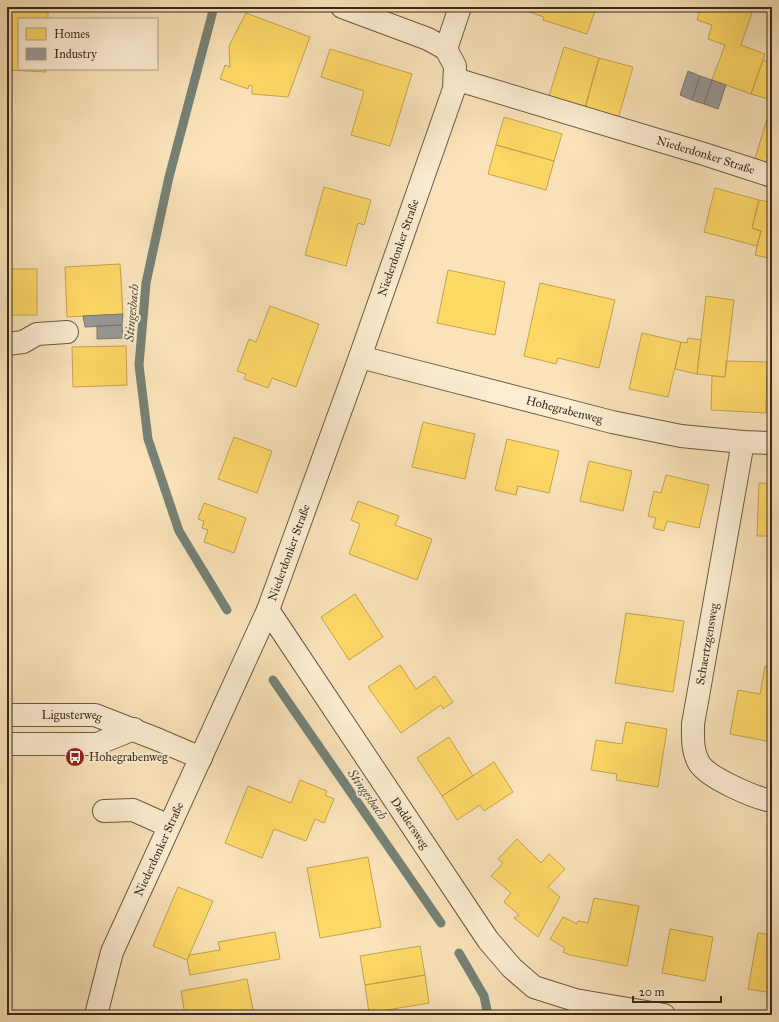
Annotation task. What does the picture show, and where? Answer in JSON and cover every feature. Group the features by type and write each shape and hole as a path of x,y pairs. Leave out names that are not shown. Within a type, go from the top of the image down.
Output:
{"street":[{"path":"342,7 428,39 446,49 460,7"},
{"name":"Niederdonker Straße","path":"96,1015 112,952 268,610 360,357 454,89 456,66 446,49"},
{"name":"Niederdonker Straße","path":"455,79 772,176"},
{"path":"7,344 23,342 37,334 67,332"},
{"name":"Hohegrabenweg","path":"360,357 612,422 681,436 743,442 772,443"},
{"name":"Schaertzgensweg","path":"743,442 693,724 692,747 700,764 721,781 760,799 772,801"},
{"name":"Daddersweg","path":"268,610 488,940 512,968 534,987 582,1008 664,1015"},
{"name":"Ligusterweg","path":"7,715 95,715 201,758"},
{"name":"Ligusterweg","path":"7,744 97,744 134,730"},
{"path":"104,811 133,810 169,826"}],"building: Homes":[{"path":"11,7 48,7 48,18 18,18 18,70 46,70 46,72 7,70 7,15 11,15"},
{"path":"514,7 596,8 587,34 543,20 544,17"},
{"path":"701,7 754,7 741,45 765,54 751,94 712,80 725,45 708,39 712,25 697,20"},
{"path":"246,13 310,37 288,97 252,94 252,86 249,85 248,89 220,79 225,65 230,67 229,46"},
{"path":"564,47 599,58 585,107 549,96"},
{"path":"330,49 412,74 390,146 351,135 364,91 321,77"},
{"path":"599,58 633,67 618,119 585,109"},
{"path":"763,60 772,64 772,104 767,102 768,99 751,94"},
{"path":"504,117 562,134 554,161 496,145"},
{"path":"767,119 772,121 772,171 753,165"},
{"path":"496,145 554,161 546,190 488,174"},
{"path":"324,187 371,200 364,225 358,223 346,266 305,255"},
{"path":"715,188 759,200 752,228 761,231 757,246 704,232"},
{"path":"759,200 772,203 772,259 755,255 761,231 752,228"},
{"path":"120,264 123,314 67,317 65,267"},
{"path":"7,269 37,269 37,315 7,315"},
{"path":"448,270 505,282 495,335 437,323"},
{"path":"540,283 615,300 599,368 558,358 556,364 524,356"},
{"path":"706,296 734,300 725,377 697,374"},
{"path":"270,306 319,324 296,387 272,378 268,388 244,379 246,374 237,371 249,339 256,342"},
{"path":"642,333 681,342 668,397 629,389"},
{"path":"688,338 701,340 697,374 675,369 681,342 687,343"},
{"path":"126,346 127,385 73,387 72,347"},
{"path":"726,361 767,362 766,413 711,410 712,376 725,377"},
{"path":"423,422 475,434 465,479 412,467"},
{"path":"234,437 272,451 257,493 218,479"},
{"path":"507,439 559,451 549,493 518,486 516,495 495,490"},
{"path":"589,461 632,471 623,511 580,501"},
{"path":"666,475 709,485 699,528 667,521 664,531 653,528 656,518 648,516 654,491 661,493"},
{"path":"759,483 772,484 772,536 757,536"},
{"path":"358,501 399,516 395,525 432,539 417,580 349,554 360,524 351,520"},
{"path":"204,503 246,518 234,553 204,542 208,530 202,528 204,521 198,519"},
{"path":"355,594 383,637 349,660 321,617"},
{"path":"626,613 684,621 673,692 615,683"},
{"path":"400,665 416,689 435,676 453,702 443,709 441,705 401,733 368,687"},
{"path":"765,666 772,667 772,742 730,734 738,690 760,694"},
{"path":"626,722 667,729 658,787 616,780 617,774 591,770 596,740 622,744"},
{"path":"449,737 473,776 442,796 417,758"},
{"path":"494,762 513,792 484,811 480,805 457,820 442,796"},
{"path":"300,780 327,791 325,795 334,799 324,823 315,819 306,841 274,829 262,858 225,843 248,786 291,803"},
{"path":"517,839 541,863 549,854 565,869 548,887 560,897 538,937 514,918 519,915 504,902 511,893 491,876 503,863 498,859"},
{"path":"368,857 381,927 320,938 307,868"},
{"path":"178,887 213,901 187,960 153,946"},
{"path":"594,898 639,906 627,966 570,955 563,952 565,948 550,939 563,917 577,924 578,921 588,923"},
{"path":"670,929 713,937 705,981 662,973"},
{"path":"275,932 280,959 190,975 187,960 190,955 220,950 218,942"},
{"path":"758,933 772,935 772,993 748,989"},
{"path":"420,946 425,975 365,985 360,956"},
{"path":"425,975 429,1003 369,1013 365,985"},
{"path":"247,979 254,1015 185,1015 181,991"}],"building: Industry":[{"path":"688,71 700,76 692,100 680,95"},
{"path":"700,76 712,80 704,104 692,100"},
{"path":"712,80 726,85 718,109 704,104"},
{"path":"123,314 122,325 85,327 83,316"},
{"path":"122,325 123,338 97,339 97,326"}],"waterway":[{"name":"Stingesbach","path":"214,7 169,177 146,283 139,365 148,439 179,531 227,610"},
{"name":"Stingesbach","path":"273,680 441,923"},
{"name":"Stingesbach","path":"459,953 484,996 488,1015"}],"place":[{"name":"Hohegrabenweg","path":"75,757"}]}
